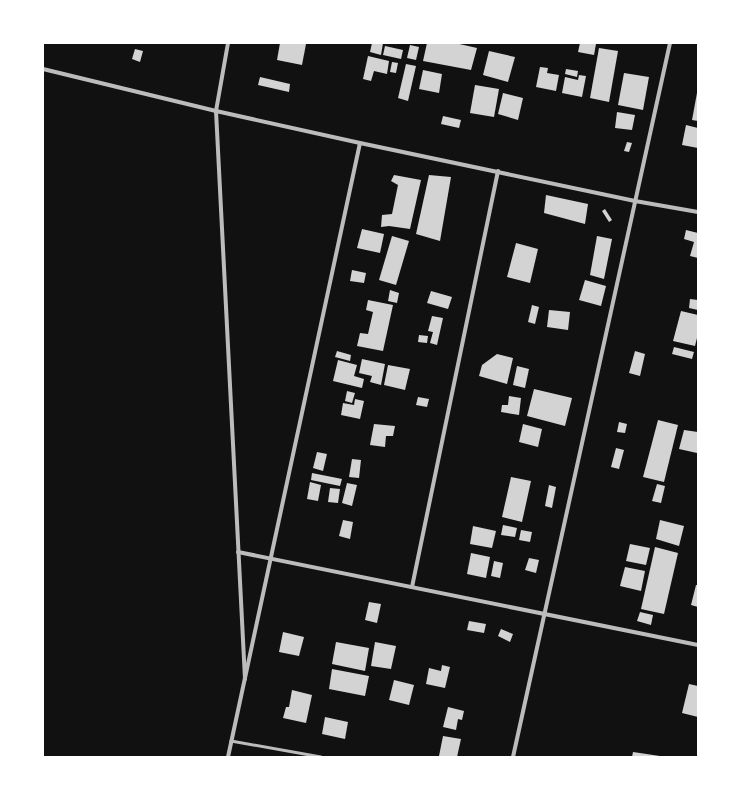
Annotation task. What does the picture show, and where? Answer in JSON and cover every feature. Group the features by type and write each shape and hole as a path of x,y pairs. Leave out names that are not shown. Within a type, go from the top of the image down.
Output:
{"street":[{"path":"228,43 216,111 245,679"},
{"path":"513,757 670,43"},
{"path":"43,69 216,111 360,143 635,201 698,212"},
{"path":"228,757 360,143"},
{"path":"412,587 498,171"},
{"path":"238,552 698,645"}],"lane":[{"path":"231,741 321,757"}],"building":[{"path":"280,43 306,44 302,65 277,60"},
{"path":"372,43 383,43 381,55 370,52"},
{"path":"427,43 455,43 477,48 471,70 423,61"},
{"path":"580,43 596,44 594,55 578,52"},
{"path":"410,45 419,47 416,60 407,58"},
{"path":"385,46 403,50 401,59 383,55"},
{"path":"599,48 618,51 609,102 590,98"},
{"path":"135,49 143,51 140,62 132,59"},
{"path":"489,51 515,57 508,82 483,75"},
{"path":"368,56 389,61 387,74 374,71 371,81 363,79"},
{"path":"392,62 398,63 396,73 390,72"},
{"path":"406,64 416,66 408,101 398,98"},
{"path":"540,67 548,68 547,73 559,75 556,91 536,87"},
{"path":"566,69 578,71 577,77 565,74"},
{"path":"423,70 442,74 439,93 419,89"},
{"path":"624,73 649,77 643,110 618,105"},
{"path":"579,75 586,76 582,97 562,93 565,77 578,80"},
{"path":"260,77 290,84 289,92 258,85"},
{"path":"475,85 499,89 494,117 470,113"},
{"path":"503,93 523,98 518,120 498,114"},
{"path":"698,93 698,121 692,120"},
{"path":"617,112 635,115 632,130 615,128"},
{"path":"443,116 461,120 459,128 441,124"},
{"path":"686,125 698,128 698,148 682,145"},
{"path":"627,142 632,143 629,152 624,151"},
{"path":"394,175 421,180 410,229 389,226 381,227 382,215 392,214 398,185 391,181"},
{"path":"429,175 451,177 440,241 416,234"},
{"path":"546,195 588,204 585,224 544,213"},
{"path":"605,209 612,220 609,222 602,211"},
{"path":"362,229 384,234 380,253 357,248"},
{"path":"686,230 698,233 698,258 690,256 694,242 684,239"},
{"path":"392,236 409,241 396,285 379,280"},
{"path":"597,236 612,239 604,279 590,275"},
{"path":"516,243 538,249 530,283 507,277"},
{"path":"352,270 366,273 364,283 350,281"},
{"path":"585,280 606,286 601,306 579,300"},
{"path":"390,290 399,293 397,303 388,301"},
{"path":"431,291 452,297 448,309 427,303"},
{"path":"690,299 698,300 698,310 689,308"},
{"path":"368,300 393,305 383,351 357,346 360,333 368,334 373,312 366,310"},
{"path":"532,305 539,307 535,324 528,322"},
{"path":"549,310 570,312 568,330 547,327"},
{"path":"681,311 698,315 698,334 695,346 673,341"},
{"path":"432,316 443,318 437,345 430,343 433,332 428,331"},
{"path":"419,335 428,336 427,343 418,342"},
{"path":"674,347 694,352 692,359 672,354"},
{"path":"337,351 351,355 350,361 335,357"},
{"path":"635,351 645,354 640,376 629,373"},
{"path":"497,354 513,358 507,384 479,376 482,365"},
{"path":"362,359 385,364 381,385 370,382 372,376 359,373"},
{"path":"338,360 357,365 354,376 364,379 362,388 333,381"},
{"path":"388,365 410,369 405,390 384,385"},
{"path":"517,366 529,369 525,388 513,385"},
{"path":"534,389 572,398 565,426 527,416"},
{"path":"347,391 355,393 352,403 345,401"},
{"path":"509,396 521,398 519,415 501,412 502,405 508,405"},
{"path":"418,397 429,399 427,407 416,405"},
{"path":"355,399 364,401 360,419 341,415 343,403 354,405"},
{"path":"658,420 678,425 664,482 643,477"},
{"path":"619,422 627,424 625,433 617,432"},
{"path":"374,424 395,426 393,436 386,436 385,447 370,445"},
{"path":"523,424 542,429 538,447 519,442"},
{"path":"684,430 698,432 697,453 679,449"},
{"path":"616,448 624,450 619,469 611,467"},
{"path":"317,452 327,454 323,471 313,468"},
{"path":"352,459 361,460 359,478 349,477"},
{"path":"312,473 342,479 340,486 311,480"},
{"path":"511,477 531,481 522,522 502,517"},
{"path":"310,482 321,485 318,501 307,499"},
{"path":"347,483 357,485 352,506 342,503"},
{"path":"657,484 665,486 661,503 652,501"},
{"path":"549,485 556,487 552,508 545,506"},
{"path":"330,488 340,489 338,503 328,502"},
{"path":"343,520 353,522 350,539 339,536"},
{"path":"660,520 684,526 679,546 656,539"},
{"path":"503,525 517,528 515,537 501,535"},
{"path":"473,526 496,531 492,548 470,544"},
{"path":"521,530 532,532 530,542 519,540"},
{"path":"630,544 650,548 646,565 626,561"},
{"path":"655,547 678,553 664,614 641,609"},
{"path":"471,553 490,557 486,578 467,574"},
{"path":"529,558 539,560 536,573 525,570"},
{"path":"494,561 503,563 500,578 491,576"},
{"path":"625,567 645,571 641,591 620,586"},
{"path":"696,585 698,585 698,607 691,605"},
{"path":"369,602 381,604 377,623 365,620"},
{"path":"640,612 653,615 651,625 637,621"},
{"path":"469,621 486,624 484,633 467,630"},
{"path":"501,629 513,634 510,642 498,636"},
{"path":"283,632 304,637 299,656 279,652"},
{"path":"336,642 369,648 365,671 332,664"},
{"path":"375,642 396,646 391,669 371,666"},
{"path":"442,665 450,667 445,688 426,684 429,668 441,671"},
{"path":"332,669 369,676 365,696 329,689"},
{"path":"394,680 414,685 409,705 389,700"},
{"path":"689,684 698,686 698,717 682,713"},
{"path":"292,690 312,695 306,723 283,718 286,707 289,707"},
{"path":"448,707 464,711 462,720 458,719 456,730 443,727"},
{"path":"325,717 348,722 345,739 322,734"},
{"path":"443,736 461,739 457,757 439,756"},
{"path":"633,752 660,756 660,757 632,757"}]}
